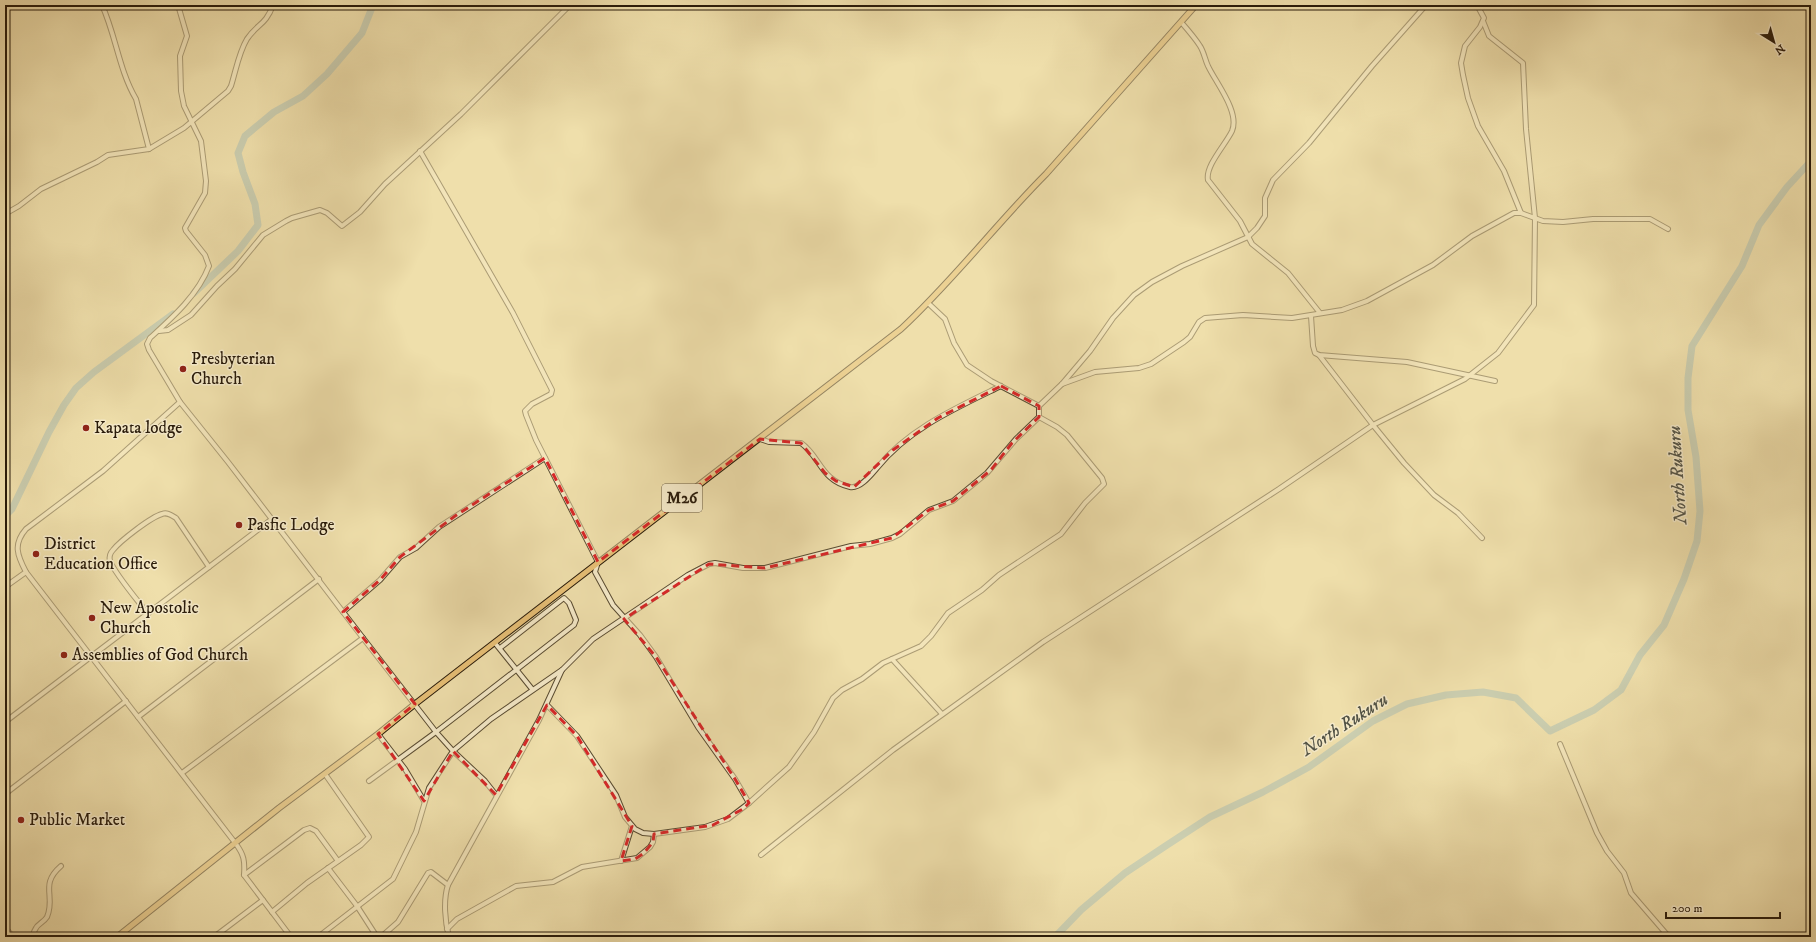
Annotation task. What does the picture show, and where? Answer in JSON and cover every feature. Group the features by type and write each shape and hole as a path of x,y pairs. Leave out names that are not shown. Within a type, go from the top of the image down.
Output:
{"main road":[{"name":"M26","path":"117,937 236,844 279,808 378,734 895,333 928,303 1196,5"}],"street":[{"path":"178,5 187,36 180,56 180,91 184,106 202,145 206,188 201,201 185,228 205,255 209,266 198,287 182,307 150,338 147,346 180,402 319,579 436,732 453,751 485,781 496,795"},
{"path":"5,214 19,206 41,189 97,162 104,157 112,154 149,148 170,137 192,121 231,86 244,44 270,15 273,5"},
{"path":"159,330 165,331 172,328 199,307 266,233 292,218 320,210 328,213 337,224 343,226 360,212 373,196 461,114 570,5"},
{"path":"318,937 387,884 398,871 416,832 424,801 433,781 453,751 491,719 532,689 562,670 589,642 688,575 709,564 715,563 743,568 765,568 851,546 870,544 892,538 900,534 929,510 952,501 987,474 1016,439 1039,417 1039,406 1062,384 1090,351 1113,318 1134,295 1152,282 1182,266 1248,237 1265,216 1265,198 1273,180 1309,143 1372,66 1426,5"},
{"path":"760,855 846,786 1042,642 1279,489 1373,425 1465,379 1498,353 1534,305 1535,218 1526,129 1523,63 1490,36 1483,21 1483,14 1477,5"},
{"path":"104,6 122,69 136,99 149,148"},
{"path":"1483,21 1465,46 1461,63 1463,75 1468,98 1478,126 1504,171 1521,213"},
{"path":"1181,22 1200,46 1210,70 1231,109 1233,118 1232,130 1210,167 1207,176 1208,180 1243,226 1248,237 1259,251 1288,273 1320,314"},
{"path":"420,151 509,307 552,390 551,394 532,404 525,411 536,440 598,562 596,572 610,601 624,619 640,635 652,652 698,727 749,803"},
{"path":"1062,384 1095,372 1139,368 1151,364 1190,337 1199,322 1205,318 1244,315 1292,318 1342,310 1367,301 1412,275 1433,265 1472,236 1514,213 1521,213 1535,218 1563,222 1593,219 1646,219 1653,220 1668,229"},
{"path":"928,303 944,320 958,351 967,365 1000,386 1039,406"},
{"path":"1311,316 1313,346 1315,353 1319,355 1373,425 1434,496 1458,514 1482,538"},
{"path":"1319,355 1407,362 1495,381"},
{"path":"760,439 769,442 801,443 825,473 836,482 854,487 858,486 874,471 893,450 938,418 957,406 1000,386"},
{"path":"180,402 103,471 26,529 20,536 17,549 26,572 236,844 245,861 244,875 292,937"},
{"path":"547,705 577,736 616,795 625,817 632,826 643,833 654,834 713,825 728,819 749,803 789,767 814,732 833,698 842,690 862,680 876,668 920,646 931,636 948,612 982,590 999,575 1061,534 1085,503 1104,484 1104,480 1067,436 1057,427 1039,417"},
{"path":"343,612 380,580 400,558 416,548 438,527 545,458"},
{"path":"148,614 110,561 112,551 140,527 162,513 168,513 176,518 209,567"},
{"path":"5,722 272,519"},
{"path":"5,586 26,572"},
{"path":"138,717 319,579"},
{"path":"369,781 436,732 576,623 569,603 564,598 500,648"},
{"path":"182,773 363,638"},
{"path":"495,643 517,668 532,689"},
{"path":"892,659 942,714"},
{"path":"449,937 447,929 445,896 448,884 547,705 562,670"},
{"path":"5,794 126,701"},
{"path":"378,734 405,769 424,801"},
{"path":"1560,744 1597,833 1607,850 1624,873 1631,893 1669,937"},
{"path":"272,912 369,837 325,774"},
{"path":"621,861 632,826"},
{"path":"244,875 304,830 310,828 316,831 338,861"},
{"path":"447,929 456,923 457,919 516,886 553,882 582,867 634,859 644,853 653,842 654,834"},
{"path":"32,937 36,928 47,917 50,902 48,892 50,880 54,872 61,866"},
{"path":"328,868 357,906 377,937"},
{"path":"381,937 398,922 428,873 431,872 448,884"},
{"path":"214,937 263,900"},
{"path":"5,927 13,937"}],"highlighted area":[{"path":"1001,386 1039,406 1039,417 1012,443 991,470 953,501 929,510 892,538 765,568 709,564 624,619 656,657 735,779 749,803 743,809 713,825 654,834 653,842 644,853 635,859 621,861 632,826 577,736 547,705 496,795 453,751 424,801 378,734 415,704 343,612 380,580 400,557 455,516 545,458 598,562 760,439 801,443 825,473 836,481 854,487 893,450 938,418"}],"waterway":[{"path":"194,293 238,251 258,225 255,204 243,172 238,153 245,136 274,112 303,96 327,74 362,33 373,5"},
{"name":"North Rukuru","path":"1055,937 1081,910 1125,873 1167,845 1210,817 1263,792 1309,767 1373,721 1407,704 1446,695 1483,692 1516,698 1550,731 1594,710 1621,690 1640,655 1664,625 1684,579 1697,541 1700,511 1696,457 1688,410 1688,378 1692,346 1742,266 1759,225 1787,187 1811,161"},
{"path":"5,516 12,509 49,432 64,405 76,388 94,372 173,314"}],"place":[{"name":"Presbyterian Church","path":"183,369"},
{"name":"Kapata lodge","path":"86,428"},
{"name":"Pasfic Lodge","path":"239,525"},
{"name":"District Education Office","path":"36,554"},
{"name":"New Apostolic Church","path":"92,618"},
{"name":"Assemblies of God Church","path":"64,655"},
{"name":"Public Market","path":"21,820"}]}
